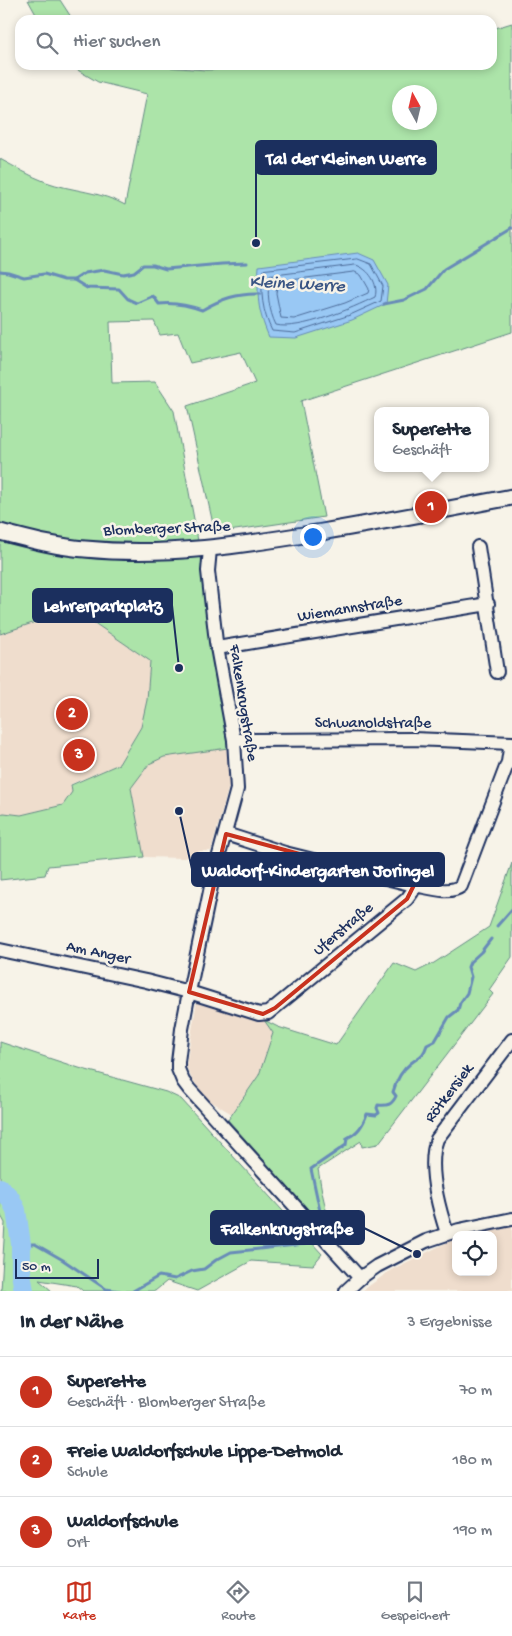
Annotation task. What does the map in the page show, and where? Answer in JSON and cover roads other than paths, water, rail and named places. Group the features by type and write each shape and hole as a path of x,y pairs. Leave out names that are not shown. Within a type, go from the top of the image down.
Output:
{"street":[{"name":"Blomberger Straße","path":"0,532 60,546 83,549 116,551 210,549 246,545 406,518 512,497"},
{"path":"478,547 497,672"},
{"name":"Falkenkrugstraße","path":"210,549 208,571 217,648 234,740 237,789 213,876 189,992 178,1069 183,1081 360,1278"},
{"name":"Wiemannstraße","path":"217,648 488,604"},
{"name":"Schwanoldstraße","path":"234,740 413,739 511,743"},
{"path":"226,834 285,853 414,885 450,890 456,889 460,886 505,771 511,743"},
{"name":"Uferstraße","path":"189,992 260,1014 268,1013 407,899 414,885"},
{"name":"Am Anger","path":"0,950 112,972 189,992"},
{"name":"Rötkersiek","path":"447,1233 433,1172 433,1148 437,1139 512,1040"},
{"path":"346,1291 360,1278 405,1251 447,1233 512,1218"}],"water":[{"path":"358,253 374,260 388,285 386,304 352,320 296,338 269,337 262,318 259,302 259,266"}],"waterway":[{"name":"Kleine Werre","path":"384,304 404,300 427,289 444,269 512,228"},
{"name":"Kleine Werre","path":"0,271 24,277 44,274 64,280 74,280 85,273 104,270 123,274 134,272 143,265 153,265 166,269 247,263"},
{"name":"Kleine Werre","path":"74,280 87,288 119,289 128,299 137,303 153,296 159,304 181,304 202,310 230,298 260,294"},
{"path":"497,926 512,909"},
{"path":"321,1216 311,1169 346,1145 347,1138 360,1128 367,1114 376,1115 379,1113 378,1105 387,1105 393,1101 396,1096 393,1092 394,1088 402,1072 423,1054 427,1045 435,1041 449,1017 458,1010 460,1003 467,993 471,977 468,967 470,962 491,939"},
{"path":"0,1188 10,1198 16,1210 21,1244 21,1273 24,1291"},
{"path":"21,1244 35,1244 106,1289 120,1291"},
{"path":"133,1291 159,1276 175,1279 192,1271 204,1269 231,1252 305,1244"}],"place":[{"name":"Tal der Kleinen Werre","path":"256,243"},
{"name":"Superette","path":"431,507"},
{"name":"Lehrerparkplatz","path":"179,668"},
{"name":"Freie Waldorfschule Lippe-Detmold","path":"72,714"},
{"name":"Waldorfschule","path":"79,755"},
{"name":"Waldorf-Kindergarten Joringel","path":"179,811"},
{"name":"Falkenkrugstraße","path":"417,1254"}]}
